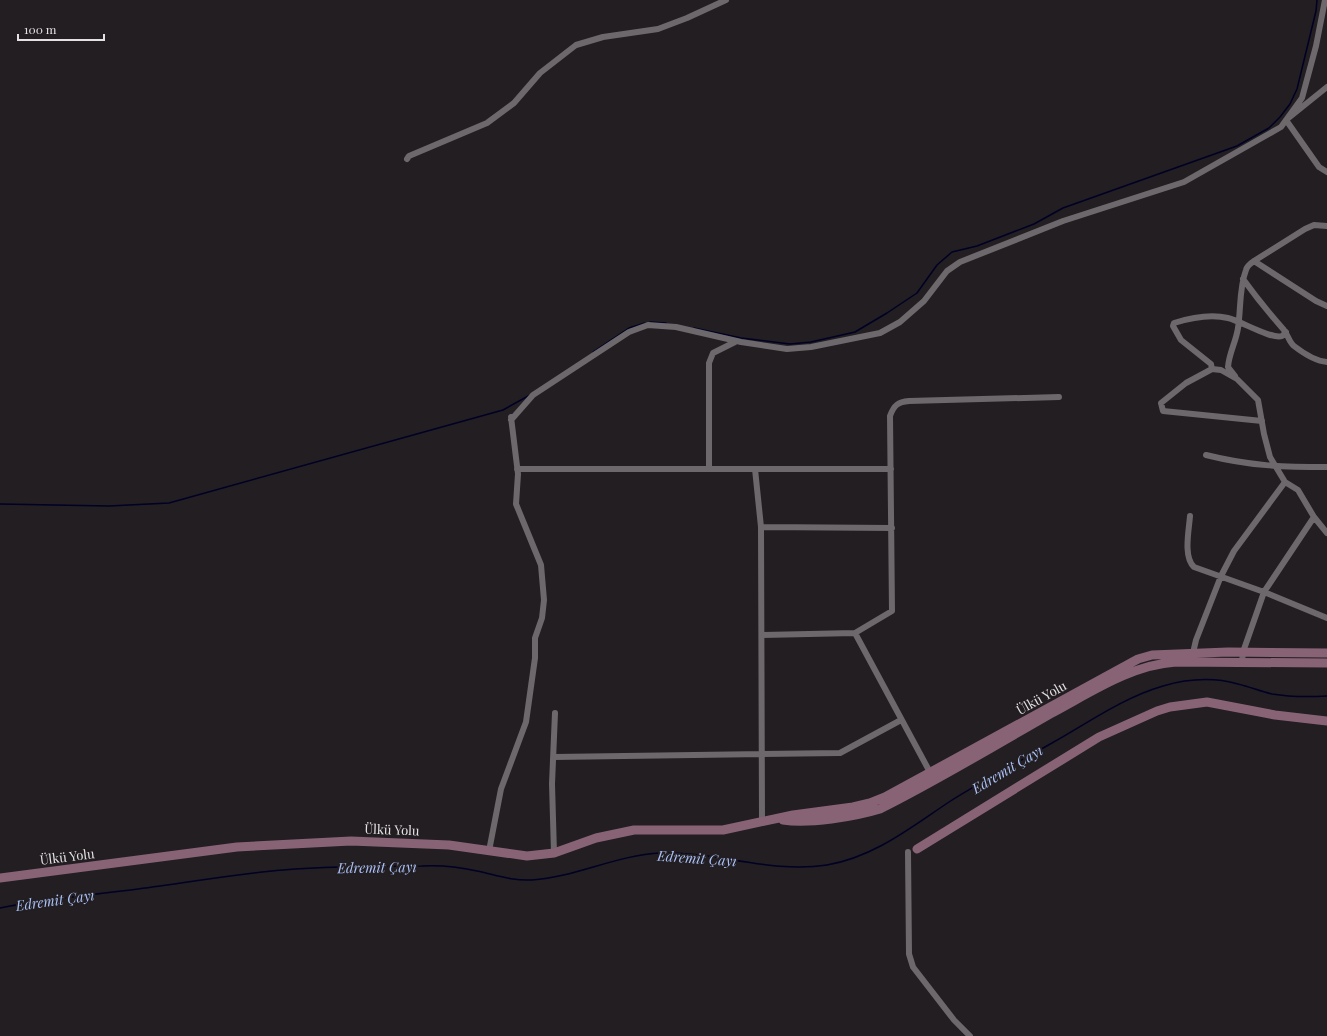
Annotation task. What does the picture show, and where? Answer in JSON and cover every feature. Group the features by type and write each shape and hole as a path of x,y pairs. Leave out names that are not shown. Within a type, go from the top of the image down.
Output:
{"main road":[{"name":"Ülkü Yolu","path":"0,878 237,847 336,841 449,845 527,856 554,853 596,838 634,830 723,830 762,821 779,819 793,822 866,813 893,802 932,776 1138,658 1152,655 1193,653 1327,653"},
{"name":"Ülkü Yolu","path":"932,776 1093,691 1146,667 1160,663 1176,662 1327,663"},
{"path":"912,850 1099,737 1156,711 1170,707 1207,702 1275,715 1327,722"},
{"path":"1305,719 1327,716"}],"street":[{"path":"407,159 409,156 487,123 514,103 540,73 576,45 603,37 658,29 726,0"},
{"path":"489,851 501,789 526,722 535,658 535,638 542,618 544,600 541,565 516,504 517,469 511,417 533,395 629,332 648,325 676,327 736,341 787,349 811,347 880,333 900,322 924,300 947,271 960,262 1063,221 1184,182 1281,127 1302,98 1316,46 1325,0"},
{"path":"1286,120 1327,87"},
{"path":"1286,120 1319,167 1327,172"},
{"path":"1327,226 1305,228 1247,267 1243,279 1239,321 1234,345 1229,353 1228,367 1237,379 1258,400 1270,457 1285,482 1298,490 1314,517 1327,533"},
{"path":"1254,261 1326,304"},
{"path":"1243,279 1264,308 1286,332 1293,345 1317,361 1327,363"},
{"path":"1212,369 1211,364 1180,340 1173,326 1174,323 1184,320 1227,317 1273,337 1282,336 1286,332"},
{"path":"709,469 709,362 713,353 736,341"},
{"path":"1237,379 1221,370 1212,369 1200,374 1165,398 1161,403 1163,411 1262,421"},
{"path":"762,635 855,633 892,611 890,416 894,406 900,402 1059,397"},
{"path":"1206,455 1250,465 1276,467 1327,467"},
{"path":"517,469 891,469"},
{"path":"755,469 761,527 762,821"},
{"path":"1193,653 1196,640 1221,576 1234,551 1285,482"},
{"path":"1190,516 1188,554 1191,563 1197,568 1264,592 1327,618"},
{"path":"1242,662 1243,652 1264,592 1314,517"},
{"path":"761,527 892,528"},
{"path":"855,633 932,776"},
{"path":"554,853 552,784 555,713"},
{"path":"554,757 840,753 901,720"},
{"path":"912,850 909,954 913,967 954,1020 970,1036"}],"waterway":[{"path":"694,328 741,338 790,344 811,342 855,332 917,293 937,265 952,252 977,246 1034,224 1063,208 1237,146 1269,128 1290,104 1297,89 1316,11 1317,0"},
{"path":"650,322 666,323"},
{"path":"593,352 629,328 645,323"},
{"path":"0,504 109,506 169,503 503,410 530,395"},
{"name":"Edremit Çayı","path":"0,908 246,874 318,868 443,866 463,868 518,880 532,880 564,875 628,858 661,853 702,855 785,867 827,865 860,855 891,840 974,787 1119,704 1148,691 1191,680 1219,680 1272,694 1327,696"}]}
